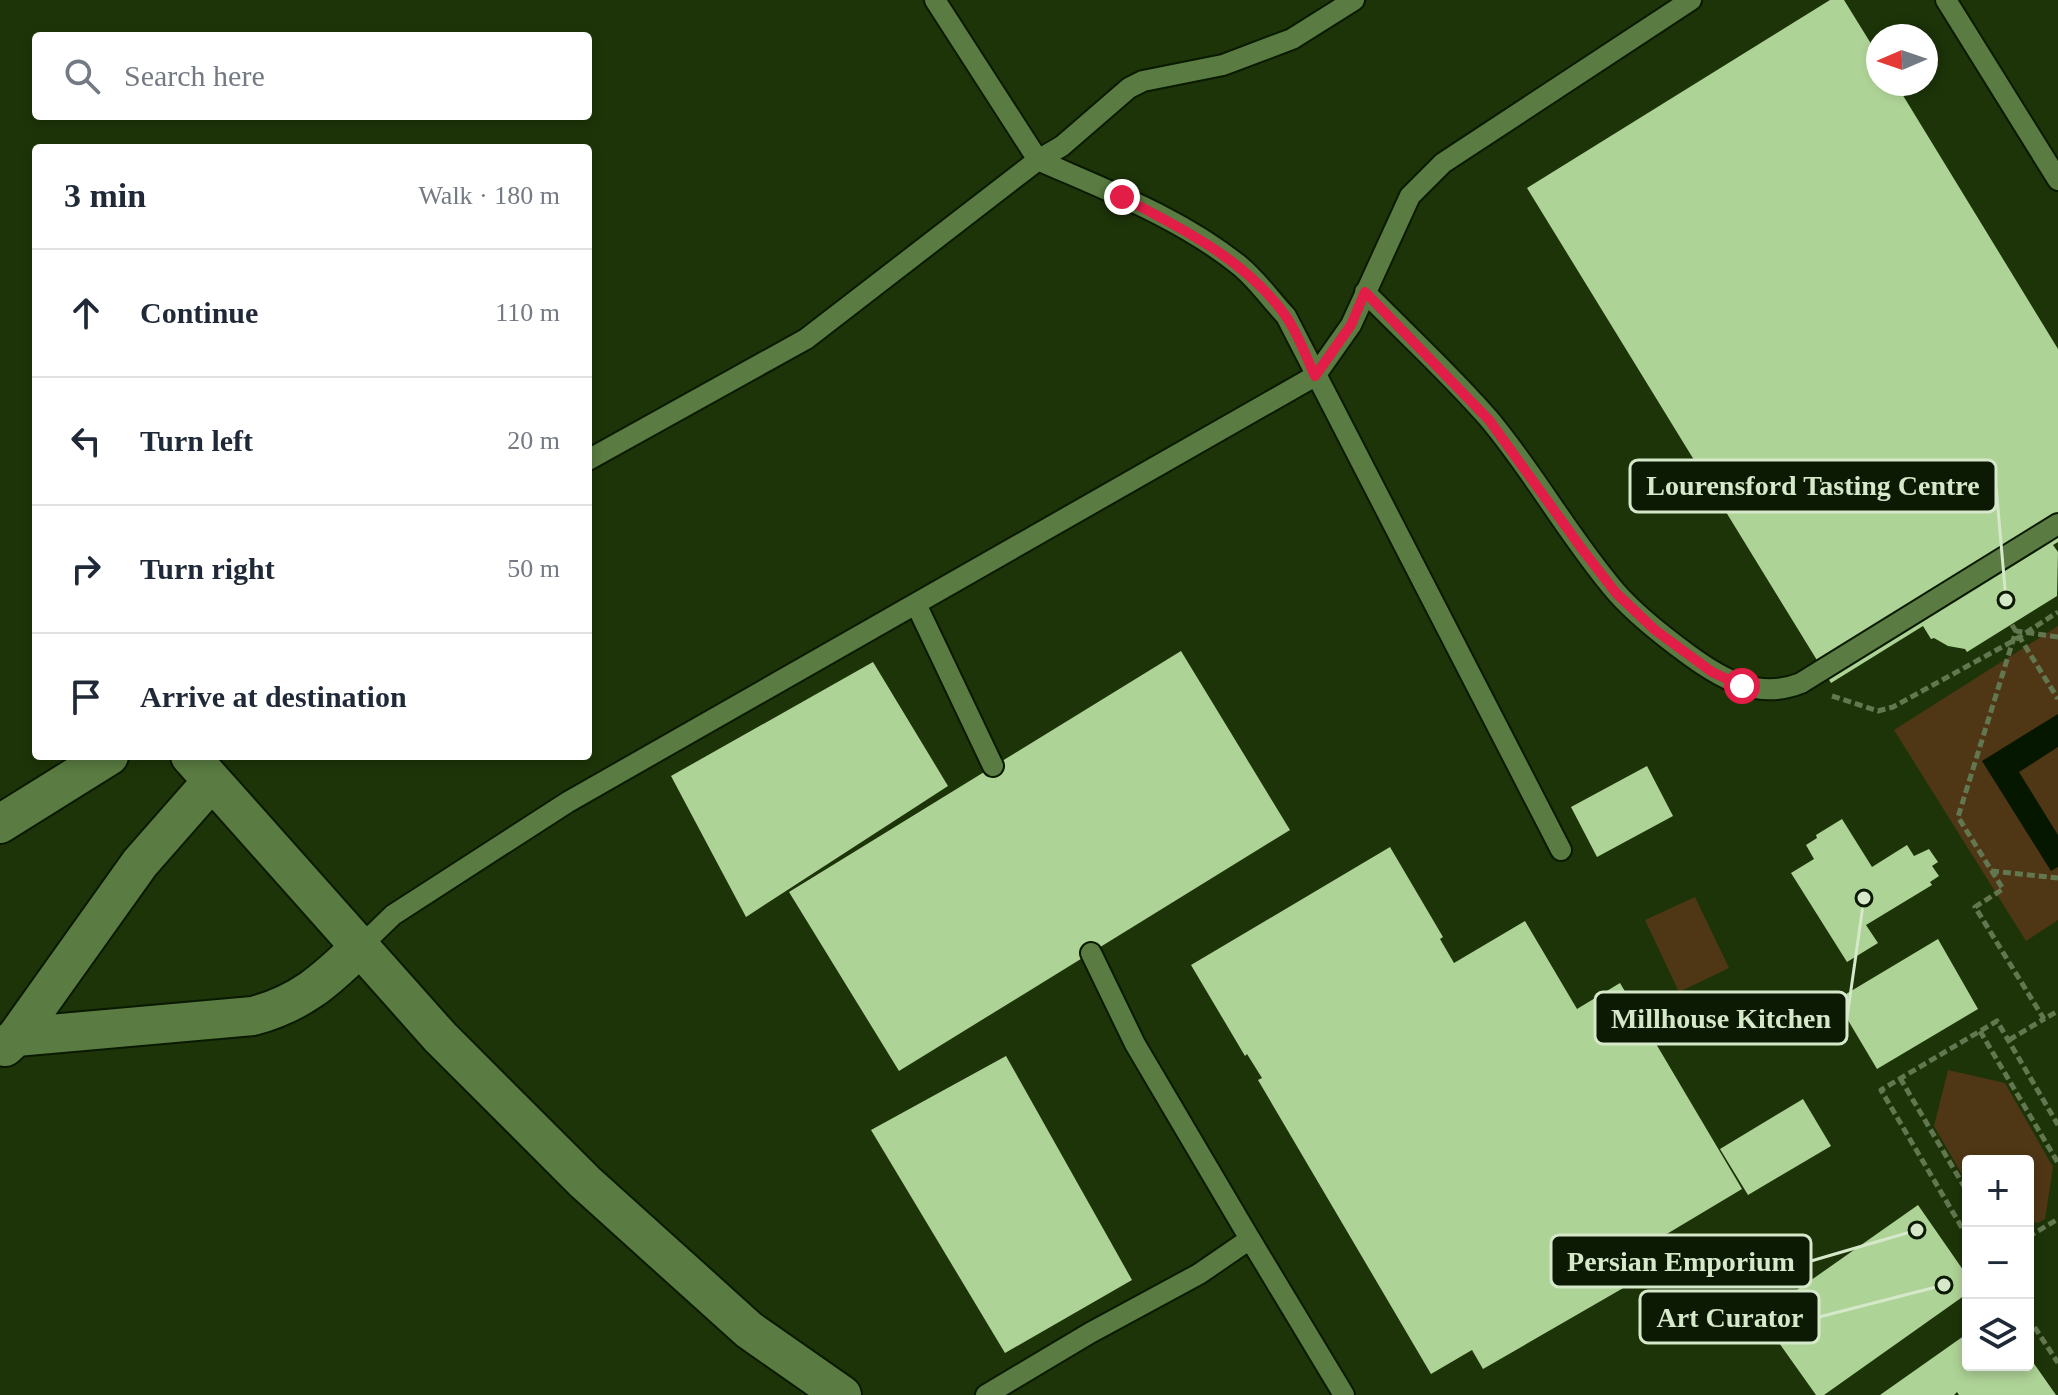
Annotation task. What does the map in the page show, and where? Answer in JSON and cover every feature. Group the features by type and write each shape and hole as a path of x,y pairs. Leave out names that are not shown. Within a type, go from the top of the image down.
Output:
{"street":[{"path":"0,824 103,760"},
{"path":"8,1044 140,863 201,768 440,1037 585,1182 749,1330 842,1395"},
{"path":"8,1044 253,1016 308,994 359,948"}],"lane":[{"path":"935,0 1038,160 1122,197 1188,231 1241,267 1286,316 1561,850"},
{"path":"592,458 806,339 1038,160 1062,146 1129,88 1143,81 1223,65 1292,39 1354,0"},
{"path":"359,948 393,915 568,802 1315,376 1351,325 1410,196 1443,163 1691,0"},
{"path":"1946,0 2058,180"},
{"path":"1365,292 1489,420 1582,549 1633,610 1712,672 1729,681 1762,690 1796,685 2058,524"},
{"path":"916,604 993,766"},
{"path":"1091,953 1135,1044 1344,1395"},
{"path":"986,1395 1090,1333 1199,1274 1250,1239"}],"path":[{"path":"2025,632 2058,612"},
{"path":"1796,685 1878,711 1893,707 2015,633 2058,637"},
{"path":"2015,633 2058,699"},
{"path":"2015,633 1958,817 2003,889 1975,907 2044,1019"},
{"path":"1991,871 2058,878"},
{"path":"2009,1040 2058,1010"},
{"path":"1962,1228 1881,1090 1997,1021 2058,1125"},
{"path":"1980,1031 2058,1163"},
{"path":"1900,1078 1962,1183"},
{"path":"2034,1233 2058,1219"},
{"path":"2034,1326 2058,1363"}],"shaded area":[{"path":"2058,626 2058,920 2026,941 1894,730"},
{"path":"2058,714 2058,747 2019,772 2058,835 2058,867 2051,871 1982,761"},
{"path":"1695,897 1729,968 1679,992 1645,920"},
{"path":"1948,1070 2005,1083 2053,1167 2045,1219 2034,1222 2034,1155 1962,1155 1962,1175 1934,1126"}],"building":[{"path":"1830,0 1844,0 1866,36 1866,96 1903,96 2058,349 2058,542 2053,545 2058,552 2057,596 1967,652 1931,639 1923,626 1831,683 1527,188"},
{"path":"1181,651 1290,830 899,1071 789,892"},
{"path":"873,662 948,786 746,917 671,776"},
{"path":"1647,766 1673,816 1597,857 1571,807"},
{"path":"1842,819 1872,867 1907,845 1914,856 1929,849 1938,862 1932,866 1939,876 1930,882 1932,885 1866,925 1878,943 1847,962 1791,873 1814,859 1806,845"},
{"path":"1390,847 1443,937 1440,939 1454,963 1525,921 1577,1009 1620,983 1742,1189 1645,1247 1658,1268 1483,1369 1472,1350 1431,1374 1258,1080 1262,1078 1247,1054 1245,1056 1191,965"},
{"path":"1938,939 1978,1009 1877,1069 1836,1000"},
{"path":"1006,1056 1132,1280 1005,1353 871,1130"},
{"path":"1803,1099 1831,1146 1748,1195 1720,1149"},
{"path":"1918,1205 1962,1268 1962,1297 1824,1395 1816,1395 1760,1316"},
{"path":"1962,1337 1962,1371 2034,1371 2034,1364 2056,1395 1959,1395 1957,1392 1954,1395 1880,1395"}],"place":[{"name":"Lourensford Tasting Centre","path":"2006,600"},
{"name":"Millhouse Kitchen","path":"1864,898"},
{"name":"Persian Emporium","path":"1917,1230"},
{"name":"Art Curator","path":"1944,1285"}],"route":[{"path":"1122,197 1188,231 1241,267 1286,316 1315,376 1351,325 1365,292 1489,420 1616,593 1655,630 1712,672 1742,686"}]}
